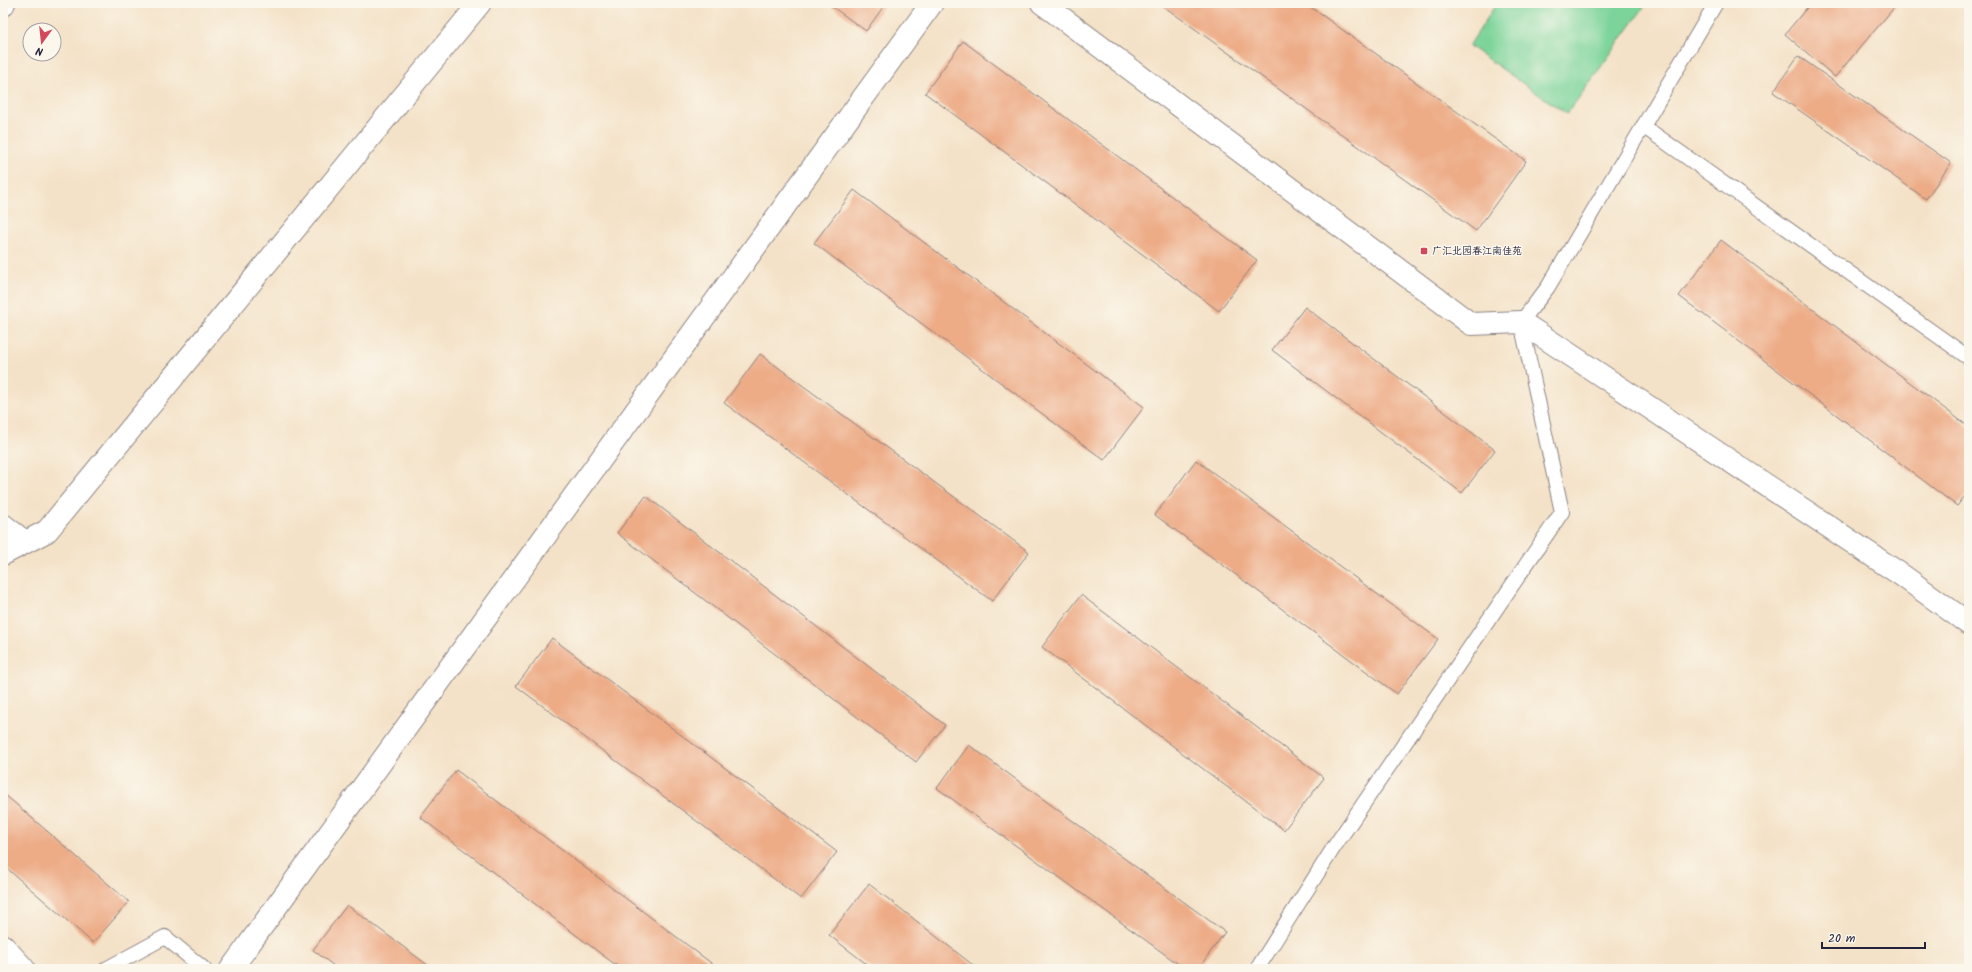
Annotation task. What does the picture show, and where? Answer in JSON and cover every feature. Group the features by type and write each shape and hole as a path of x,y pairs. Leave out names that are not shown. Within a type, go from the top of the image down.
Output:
{"street":[{"path":"3,554 47,531 480,3"},
{"path":"231,969 932,3"},
{"path":"1042,3 1471,324 1521,322 1904,576 1969,624"},
{"path":"3,526 25,542"},
{"path":"3,946 24,969"}],"lane":[{"path":"1257,969 1334,847 1562,512 1521,322 1548,287 1716,3"},
{"path":"1643,126 1969,358"},
{"path":"106,969 165,938 204,969"}],"green space":[{"path":"1497,3 1647,3 1567,114 1469,46"}],"building":[{"path":"827,3 886,3 866,31"},
{"path":"1159,3 1305,3 1526,161 1476,231"},
{"path":"1811,3 1898,3 1835,77 1785,34"},
{"path":"963,41 1257,260 1219,311 925,93"},
{"path":"1798,56 1951,163 1926,199 1773,92"},
{"path":"854,190 1144,407 1104,460 814,243"},
{"path":"1721,240 1969,427 1969,491 1957,506 1679,296"},
{"path":"1305,307 1495,450 1462,493 1272,350"},
{"path":"760,354 1029,552 992,601 724,403"},
{"path":"1196,460 1438,639 1397,694 1155,515"},
{"path":"646,496 945,725 916,762 617,533"},
{"path":"1081,595 1324,778 1284,830 1042,647"},
{"path":"552,638 837,852 801,899 516,686"},
{"path":"969,745 1225,932 1198,969 1185,969 937,788"},
{"path":"456,770 719,969 621,969 420,817"},
{"path":"3,793 129,902 93,943 3,865"},
{"path":"869,884 978,969 873,969 829,935"},
{"path":"347,905 433,969 338,969 313,950"}],"place":[{"name":"广汇北园春江南佳苑","path":"1424,251"}]}
